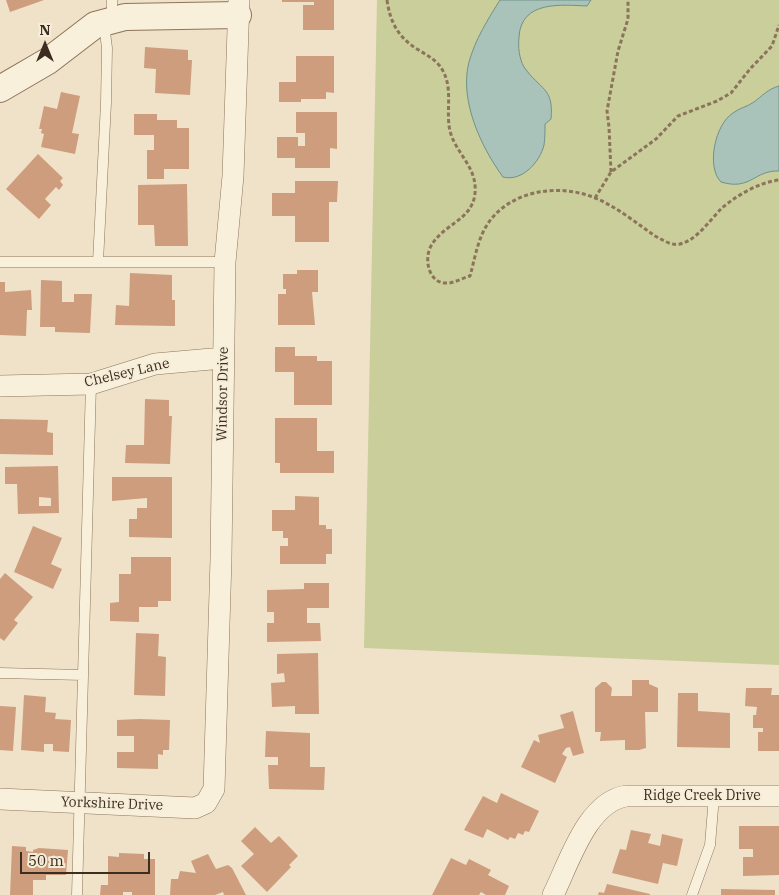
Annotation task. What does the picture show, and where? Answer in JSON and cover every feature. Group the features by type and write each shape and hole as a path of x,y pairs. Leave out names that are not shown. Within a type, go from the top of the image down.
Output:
{"street":[{"path":"0,89 48,61 109,14 125,17 239,7"},
{"name":"Windsor Drive","path":"214,789 221,559 225,262 233,176 239,7"},
{"name":"Chelsey Lane","path":"0,386 91,384 156,364 223,358"},
{"name":"Yorkshire Drive","path":"0,799 196,808 206,803 214,789"},
{"name":"Ridge Creek Drive","path":"553,895 592,817 613,798 626,796 779,796"}],"lane":[{"path":"98,262 109,14"},
{"path":"0,262 225,262"},
{"path":"77,895 91,384"},
{"path":"0,673 83,675"},
{"path":"692,895 710,845 714,796"}],"path":[{"path":"387,0 391,20 396,31 439,66 449,93 448,118 452,137 473,172 475,197 471,206 462,219 439,236 430,247 428,266 431,275 436,280 445,283 470,276 479,244 489,222 514,200 530,193 572,191 595,198 660,239 678,245 686,242 708,225 722,208 767,182 779,180"},
{"path":"611,172 606,111 618,51 628,19 628,0"},
{"path":"595,198 611,172 656,139 678,116 717,101 731,93 772,46 779,25"}],"green space":[{"path":"377,0 779,0 779,665 364,648"}],"water":[{"path":"500,0 591,0 587,6 544,7 527,16 521,25 519,52 521,60 530,75 548,95 551,119 545,124 544,145 539,158 523,174 510,178 503,177 487,152 474,122 467,92 469,62 482,30"},
{"path":"779,86 779,171 764,174 739,184 721,182 716,175 713,156 721,126 735,111 751,104 768,91"}],"building":[{"path":"6,0 44,0 10,12"},
{"path":"282,0 334,0 334,30 303,30 303,5 314,5 314,2 282,2"},
{"path":"145,47 188,50 188,60 192,60 190,95 155,93 156,69 144,68"},
{"path":"296,56 334,56 334,93 326,92 326,99 301,99 301,102 279,102 279,82 296,82"},
{"path":"61,92 80,96 72,133 79,134 75,154 41,147 44,134 41,133 42,129 39,129 44,106 57,109"},
{"path":"296,112 337,112 337,149 330,148 330,168 295,168 295,158 277,158 277,137 298,137 298,146 305,146 305,133 296,133"},
{"path":"134,114 157,114 157,120 177,120 177,128 189,128 189,169 164,169 164,179 147,179 147,150 154,150 154,135 134,135"},
{"path":"38,154 63,178 60,181 63,185 59,190 56,187 45,199 51,205 39,219 6,189"},
{"path":"295,181 338,181 337,202 329,202 329,242 295,242 295,216 272,216 272,193 295,193"},
{"path":"187,184 188,246 155,246 154,225 138,225 138,185"},
{"path":"297,270 318,270 318,292 312,292 315,325 278,325 278,294 286,294 286,289 283,289 283,274 297,274"},
{"path":"130,273 172,275 172,300 175,300 175,326 115,325 116,305 129,306"},
{"path":"41,280 62,281 62,302 74,302 74,294 92,294 90,333 55,332 55,327 40,327"},
{"path":"0,282 5,282 5,292 31,290 32,310 27,310 26,336 0,335"},
{"path":"275,347 295,347 295,356 317,356 317,361 332,361 332,405 294,405 294,372 275,372"},
{"path":"145,399 169,400 169,416 172,416 170,464 125,463 126,445 144,445"},
{"path":"275,418 317,418 317,451 334,451 334,473 280,473 280,463 275,463"},
{"path":"0,419 48,420 47,432 53,433 53,455 0,454"},
{"path":"58,466 59,513 18,514 17,484 5,484 5,467","holes":["39,497 51,498 51,506 39,506"]},
{"path":"112,477 172,477 172,538 129,537 129,519 137,519 137,508 147,508 147,498 112,501"},
{"path":"295,496 319,497 319,525 326,525 326,529 332,529 332,554 326,554 326,564 280,564 280,546 288,546 288,538 283,538 283,531 272,531 272,510 295,510"},
{"path":"33,526 62,538 51,564 62,569 53,589 14,572"},
{"path":"131,557 171,557 171,601 158,601 158,607 139,607 139,622 110,621 110,603 119,602 119,574 131,574"},
{"path":"5,573 33,597 14,620 18,623 4,641 0,638 0,579"},
{"path":"304,583 329,583 329,608 307,608 307,623 320,623 321,641 267,642 267,623 274,623 274,612 267,612 267,590 304,589"},
{"path":"136,633 159,634 158,656 166,657 165,696 134,695"},
{"path":"318,653 319,714 295,714 295,706 272,707 271,683 285,682 284,673 277,674 277,654"},
{"path":"632,680 649,680 649,684 658,688 658,712 645,712 646,748 625,750 625,740 600,741 601,732 595,732 595,688 602,682 606,682 612,688 611,696 632,696"},
{"path":"746,688 772,688 771,695 779,695 779,751 758,751 758,732 763,732 763,728 753,728 753,715 756,715 757,707 745,706"},
{"path":"678,693 698,693 698,711 730,713 730,748 677,747"},
{"path":"24,695 46,697 45,712 56,713 55,719 71,720 69,752 53,751 53,744 44,744 44,752 21,750"},
{"path":"0,706 16,707 13,751 0,750"},
{"path":"573,711 584,753 573,756 570,747 566,748 562,754 567,757 555,783 521,767 534,740 540,743 538,735 564,728 560,715"},
{"path":"117,720 170,720 169,750 163,750 163,755 158,754 158,769 117,768 117,752 134,752 134,736 117,736"},
{"path":"266,731 310,733 310,767 325,767 324,790 269,789 268,765 278,765 278,757 265,757"},
{"path":"501,793 539,811 529,832 525,831 523,835 518,833 515,839 510,837 508,840 487,829 483,838 464,830 483,796 497,803"},
{"path":"739,826 779,826 779,875 743,876 743,857 753,857 753,849 739,849"},
{"path":"255,827 271,843 279,836 298,856 289,865 291,867 267,892 241,866 254,854 241,841"},
{"path":"631,830 651,834 648,843 660,846 662,834 683,839 677,866 663,863 658,884 612,873 620,849 626,850"},
{"path":"12,846 26,847 26,851 33,852 33,850 39,848 68,850 66,875 46,875 46,880 33,880 33,895 10,895"},
{"path":"119,853 144,854 144,859 155,859 155,895 132,895 132,892 123,892 123,895 100,895 101,885 108,885 108,856 119,857"},
{"path":"208,854 216,869 228,865 232,868 246,895 224,895 223,892 215,895 170,895 171,879 178,879 180,871 196,873 191,861"},
{"path":"451,858 466,865 469,859 491,870 488,875 509,886 505,895 486,895 481,892 479,895 432,895"},
{"path":"607,884 650,895 598,895 599,892 604,893"},
{"path":"721,889 775,890 775,895 721,895"}]}
